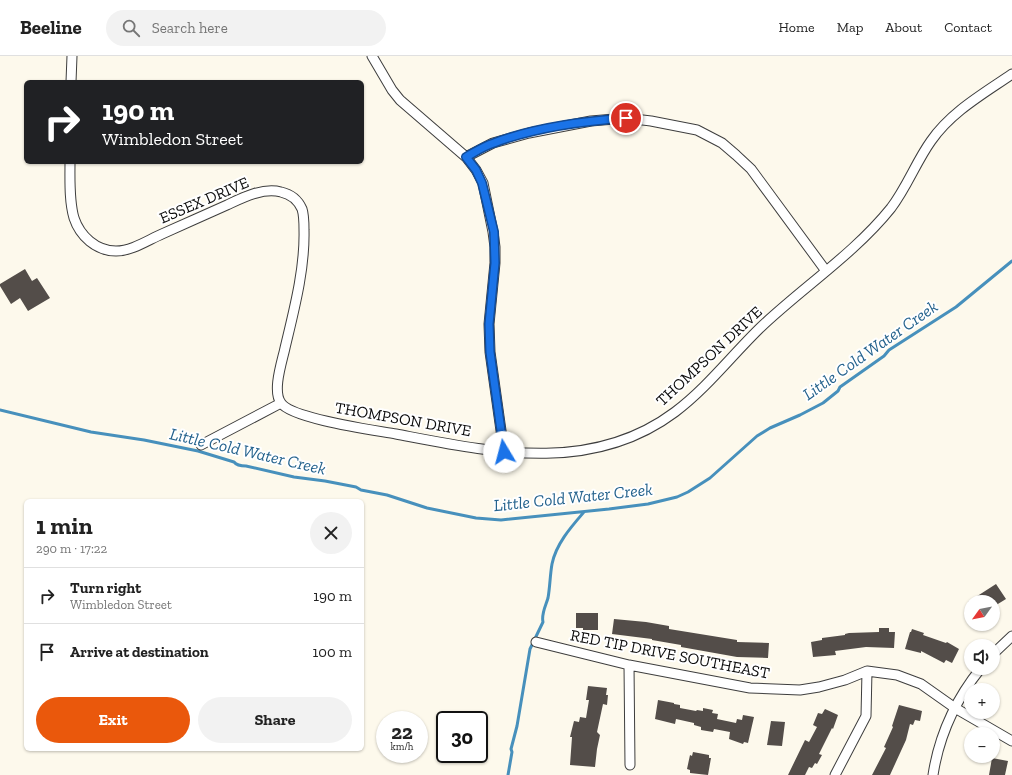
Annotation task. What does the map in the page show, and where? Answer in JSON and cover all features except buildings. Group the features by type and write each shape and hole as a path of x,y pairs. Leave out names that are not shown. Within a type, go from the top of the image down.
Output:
{"street":[{"path":"71,80 72,56"},
{"path":"372,56 392,90 400,100 466,157 476,170 482,183 494,232 495,263 489,324 490,352 504,452"},
{"name":"THOMPSON DRIVE","path":"281,403 287,410 313,418 504,452 532,454 578,452 614,444 645,432 676,411 706,384 761,327 862,238 891,206 908,183 932,138 948,120 962,108 1012,74"},
{"path":"466,157 493,143 529,133 591,121 626,118 651,121 697,130 722,143 751,169 826,271"},
{"name":"ESSEX DRIVE","path":"70,164 70,194 74,218 81,232 86,238 103,249 115,251 134,246 244,198 264,192 281,192 295,198 302,209 304,238 302,266 296,301 278,378 277,396 281,403"},
{"path":"202,445 281,403"},
{"path":"1000,647 1012,636"},
{"name":"RED TIP DRIVE SOUTHEAST","path":"536,642 629,665 750,688 800,690 846,680 867,671"},
{"path":"629,665 630,765"},
{"path":"835,775 866,716 867,671 897,675 921,684 955,708 1012,741"},
{"path":"933,775 935,760 949,719 975,675"}],"waterway":[{"name":"Little Cold Water Creek","path":"0,410 91,432 144,440 198,451 234,462 240,466 294,477 356,487 361,490 387,495 427,508 476,518 501,520 648,504 677,497 688,492 710,478 757,436 770,428 823,403 838,391 840,387 884,356 889,350 956,307 1012,261"},
{"path":"508,775 512,752 511,749 517,726 530,649 543,622 543,613 548,598 551,568 554,557 560,543 584,512"}],"route":[{"path":"504,452 490,352 489,324 495,263 494,232 482,183 476,170 466,157 493,143 529,133 591,121 626,118"}]}
